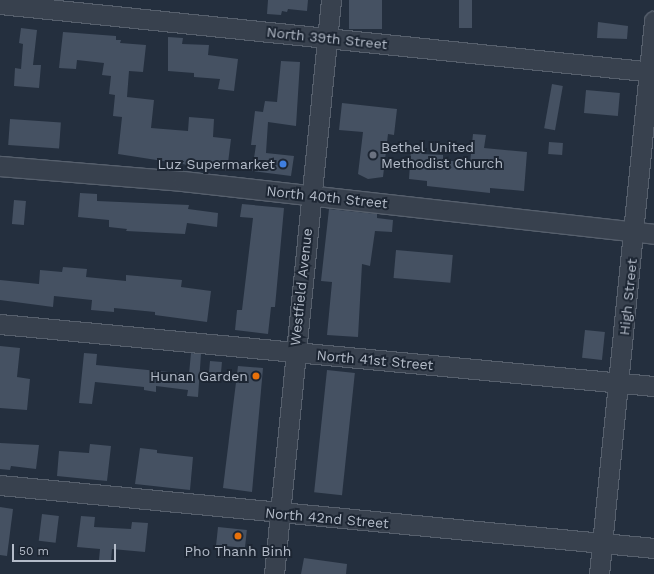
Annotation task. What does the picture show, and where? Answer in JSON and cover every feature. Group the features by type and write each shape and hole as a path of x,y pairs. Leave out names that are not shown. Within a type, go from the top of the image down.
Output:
{"street":[{"name":"Westfield Avenue","path":"274,574 281,513 310,195 331,0"},
{"name":"North 39th Street","path":"0,2 652,72"},
{"name":"High Street","path":"599,574 652,72 654,21"},
{"name":"North 40th Street","path":"0,166 183,181 654,234"},
{"name":"North 41st Street","path":"0,324 654,386"},
{"name":"North 42nd Street","path":"0,485 654,548"}],"building":[{"path":"268,0 308,0 307,11 288,9 287,12 282,11 281,15 267,14"},
{"path":"349,0 382,0 382,29 349,29"},
{"path":"459,0 472,0 472,28 459,28"},
{"path":"598,22 628,26 627,39 597,38"},
{"path":"21,28 37,30 33,65 41,65 39,88 14,86 15,68 21,69 23,44 19,43"},
{"path":"63,32 116,36 116,40 121,40 120,43 146,45 143,72 129,71 127,97 154,100 151,128 188,131 189,117 214,119 213,137 231,139 227,171 118,154 122,117 113,116 115,95 109,94 111,76 102,75 104,63 77,60 76,69 59,68"},
{"path":"168,37 183,38 182,44 209,45 208,55 238,59 234,91 218,89 220,79 194,77 194,73 168,71"},
{"path":"281,61 300,62 296,126 268,122 266,153 294,156 291,176 252,171 256,145 251,145 255,111 263,112 265,101 277,102"},
{"path":"552,84 563,86 555,130 544,128"},
{"path":"586,90 620,93 618,116 584,113"},
{"name":"Bethel United Methodist Church","path":"342,103 397,109 394,135 388,134 383,177 368,179 358,174 363,132 339,130"},
{"path":"10,119 61,123 59,148 8,145"},
{"path":"473,134 486,135 484,148 527,152 524,191 490,188 490,193 427,186 427,181 409,179 411,149 422,151 422,154 443,155 443,160 470,163"},
{"path":"549,142 563,143 562,155 548,154"},
{"path":"80,193 97,194 97,201 189,205 188,209 218,213 217,227 187,223 185,234 126,231 127,229 109,227 109,220 78,217"},
{"path":"14,200 26,201 24,225 12,224"},
{"path":"242,204 284,208 275,307 271,307 268,334 235,330 237,310 242,310 253,218 240,217"},
{"path":"329,209 377,214 377,218 393,220 392,232 375,231 370,266 362,264 358,337 327,335 332,282 321,281"},
{"path":"396,250 453,255 450,283 394,278"},
{"path":"63,267 87,269 86,277 126,281 126,275 182,280 181,287 211,291 207,322 155,315 155,312 114,308 114,312 91,310 92,300 54,296 53,307 0,300 0,280 39,284 40,270 62,272"},
{"path":"585,330 605,332 602,360 582,358"},
{"path":"0,346 20,348 17,377 30,379 27,410 0,408"},
{"path":"84,353 97,354 96,365 189,374 191,353 201,354 198,397 187,396 188,390 156,386 156,392 144,390 144,387 95,382 92,404 79,403"},
{"path":"210,361 222,362 221,373 209,372"},
{"path":"238,366 263,368 252,492 223,488"},
{"path":"327,370 355,373 342,495 314,492"},
{"path":"0,443 39,445 36,469 11,466 10,470 0,469"},
{"path":"90,444 111,446 107,481 57,476 59,451 89,453"},
{"path":"140,448 157,450 157,453 193,457 190,490 135,484"},
{"path":"0,507 13,509 7,556 0,555"},
{"path":"42,514 59,516 56,543 39,541"},
{"path":"81,516 95,517 94,527 131,529 132,522 148,523 145,552 112,549 111,561 99,560 100,549 77,547"},
{"path":"218,527 247,530 245,548 216,545"},
{"path":"304,558 347,564 346,574 301,574"}],"place":[{"name":"Bethel United Methodist Church","path":"373,155"},
{"name":"Luz Supermarket","path":"283,164"},
{"name":"Hunan Garden","path":"256,376"},
{"name":"Pho Thanh Binh","path":"238,536"}]}
